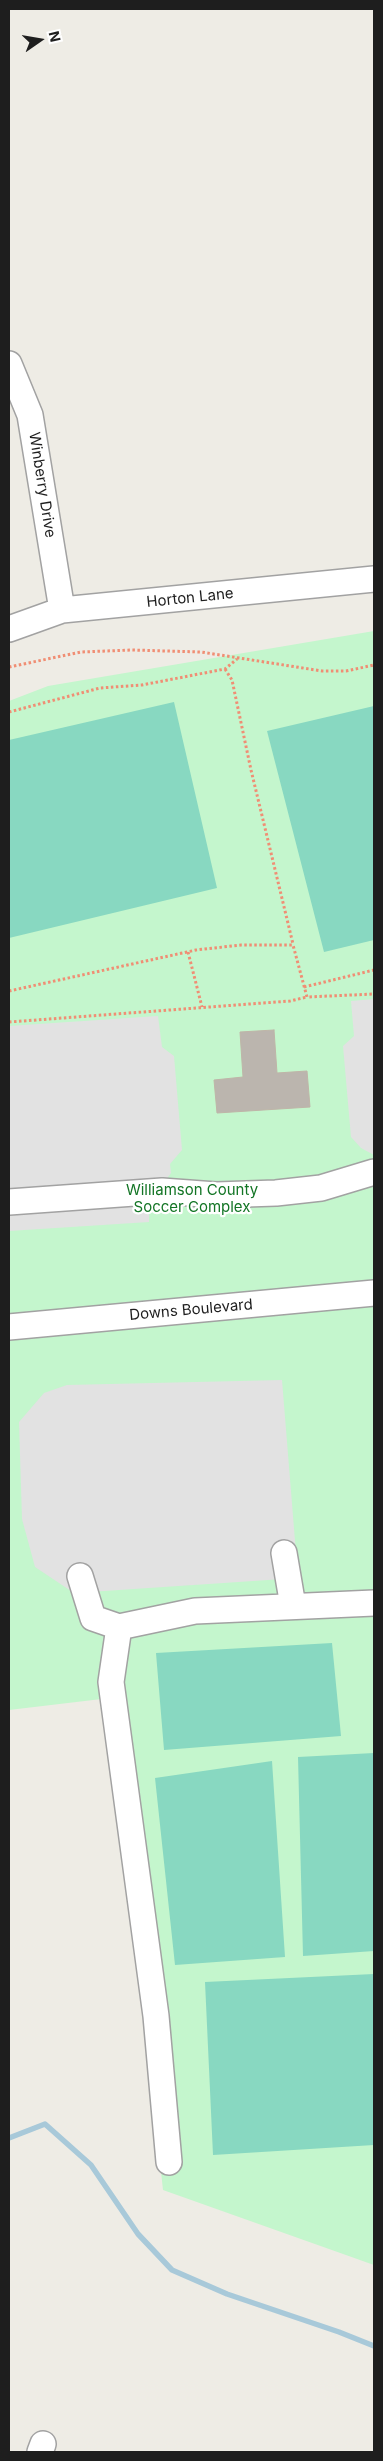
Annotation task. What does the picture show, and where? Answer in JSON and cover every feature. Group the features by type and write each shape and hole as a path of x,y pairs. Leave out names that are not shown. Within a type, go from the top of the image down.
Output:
{"street":[{"name":"Winberry Drive","path":"9,364 30,415 62,610"},
{"name":"Horton Lane","path":"9,628 62,610 374,579"},
{"path":"9,1202 162,1191 216,1195 276,1193 321,1188 374,1172"},
{"name":"Downs Boulevard","path":"9,1328 374,1293"},
{"path":"284,1553 293,1606"},
{"path":"80,1576 93,1618 119,1627 195,1611 374,1604"},
{"path":"119,1627 111,1682 156,2016 169,2162"}],"path":[{"path":"9,668 81,652 132,650 201,652 322,671 346,671 374,665"},
{"path":"9,712 100,688 142,684 225,669 237,658"},
{"path":"225,669 232,680 273,868 307,998"},
{"path":"9,991 188,952 241,945 293,945"},
{"path":"188,952 202,1007"},
{"path":"304,987 374,970"},
{"path":"9,1022 374,994"}],"green space":[{"name":"Williamson County Soccer Complex","path":"374,631 374,2265 163,2190 110,1698 9,1710 9,701 48,686"},
{"path":"174,702 217,888 9,938 9,740"},
{"path":"374,706 374,940 324,952 267,731"},
{"path":"332,1643 341,1736 164,1750 156,1653"},
{"path":"374,1753 374,1951 303,1956 298,1757"},
{"path":"272,1761 285,1957 175,1965 155,1778"},
{"path":"374,1974 374,2145 213,2155 205,1982"}],"shaded area":[{"path":"374,999 374,1155 361,1148 351,1137 343,1046 354,1036 351,1001"},
{"path":"158,1016 162,1047 174,1056 182,1150 170,1164 171,1173 149,1203 149,1222 9,1231 9,1026"},
{"path":"282,1380 298,1578 74,1593 35,1567 22,1519 19,1422 44,1393 67,1385"}],"building":[{"path":"274,1030 277,1073 307,1071 310,1107 217,1113 214,1080 243,1077 240,1032"}],"waterway":[{"path":"9,2138 45,2124 91,2165 138,2234 172,2270 227,2294 339,2332 374,2346"}]}
